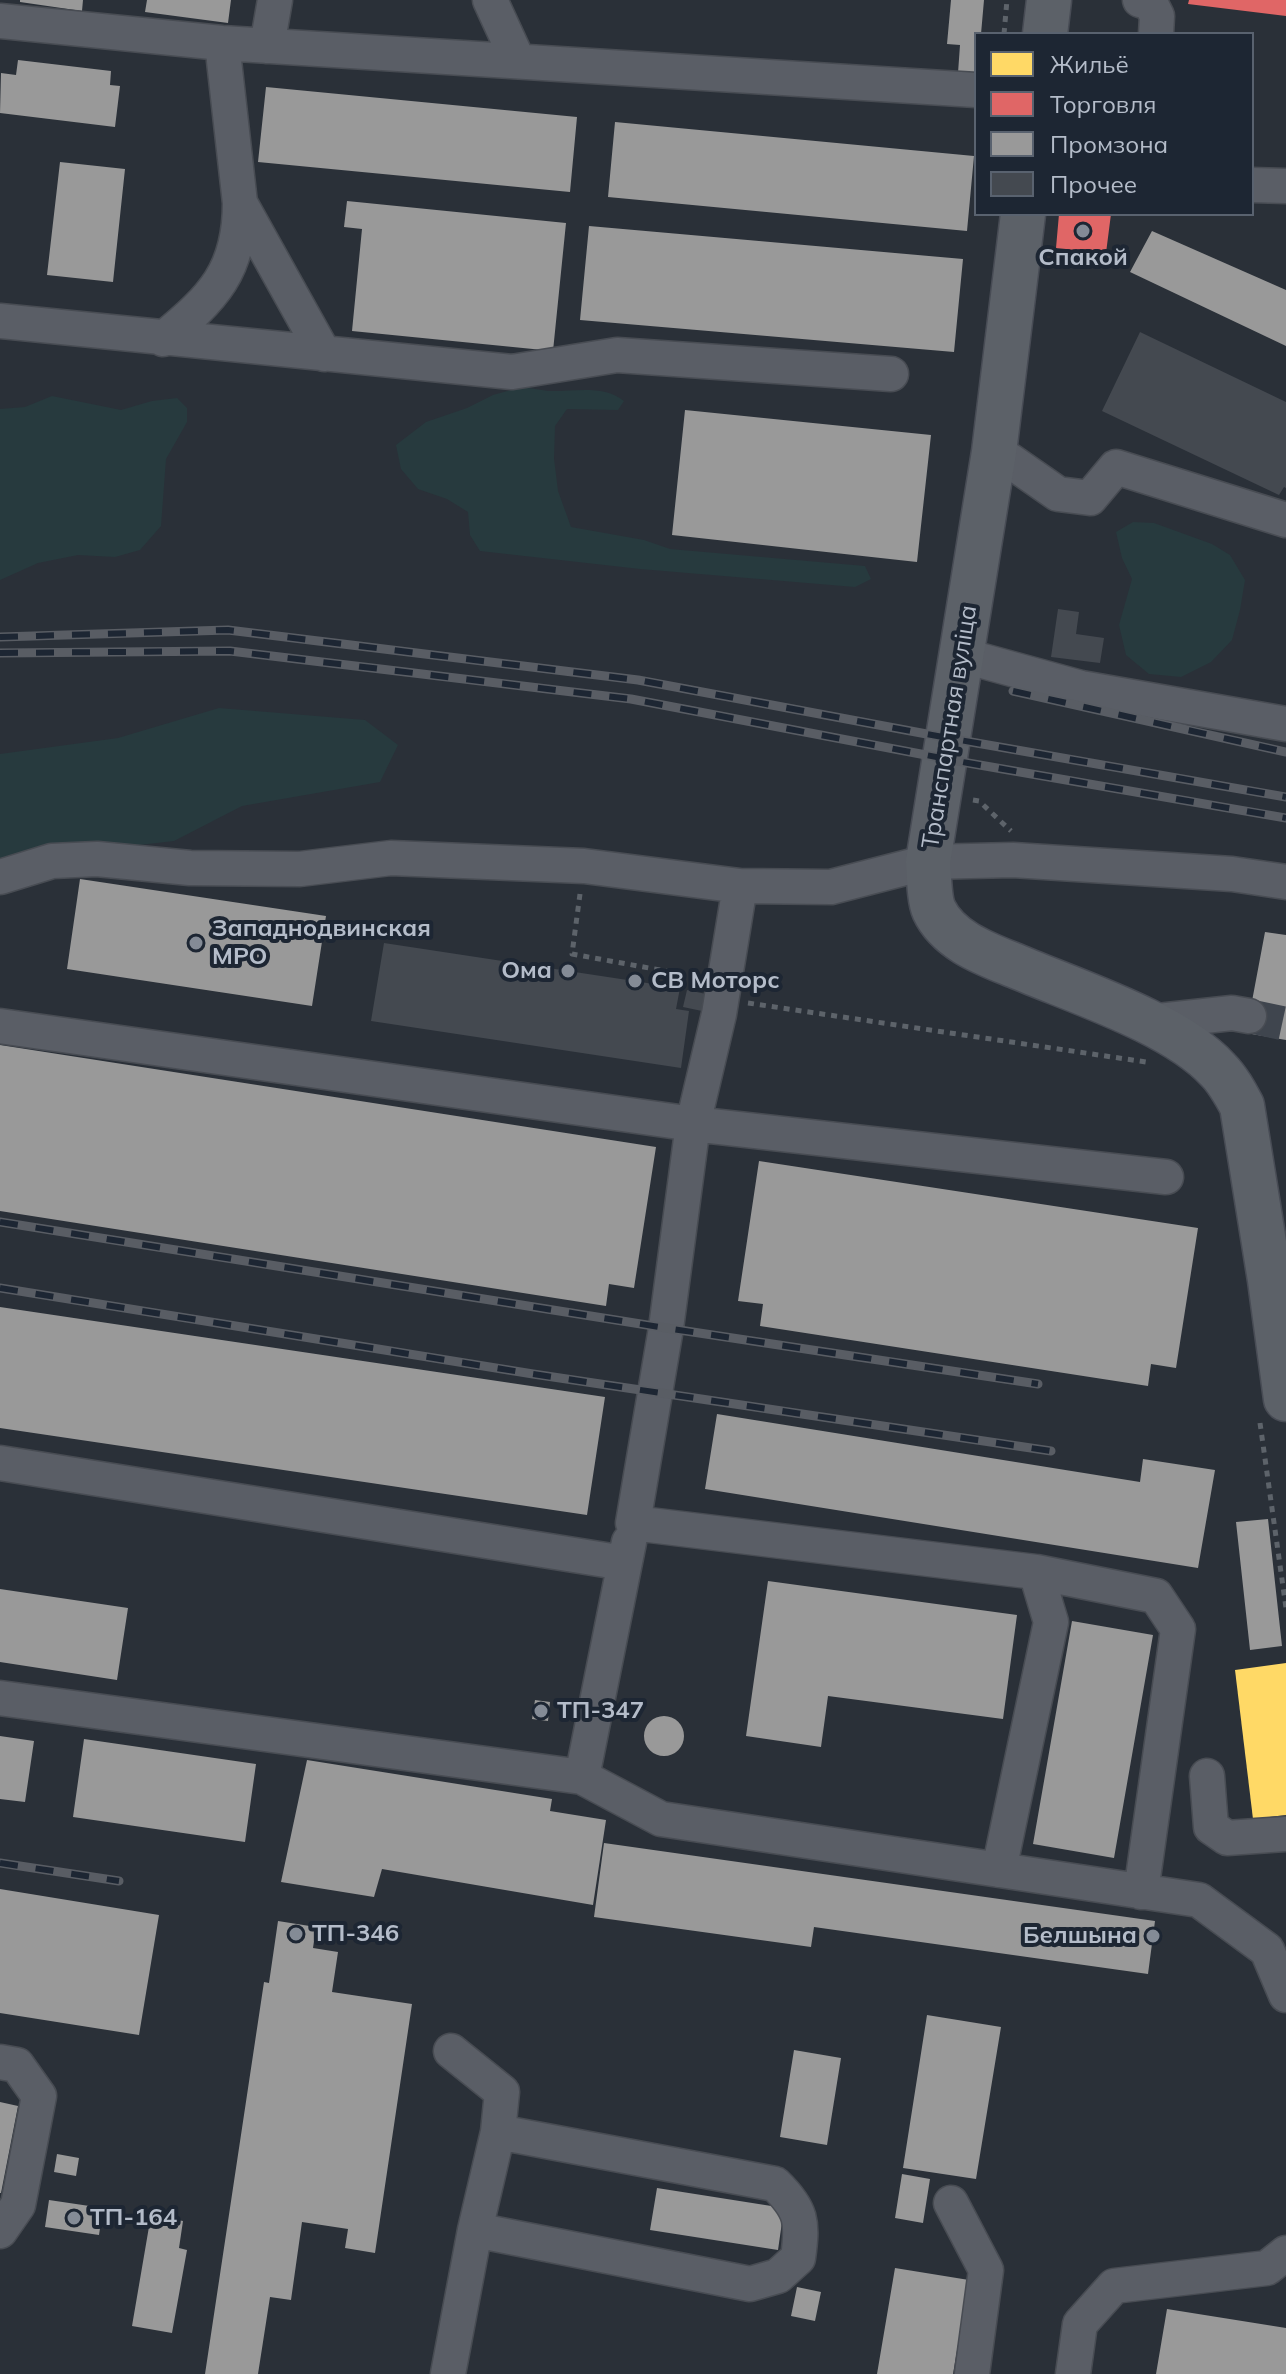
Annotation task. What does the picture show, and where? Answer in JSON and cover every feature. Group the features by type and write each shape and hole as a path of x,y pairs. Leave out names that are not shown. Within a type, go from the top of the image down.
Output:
{"main road":[{"path":"1045,32 1049,0"},
{"name":"Транспартная вуліца","path":"1023,216 994,452 928,862 933,909 952,933 978,950 1149,1022 1189,1046 1217,1069 1242,1106 1286,1399"}],"lane":[{"path":"267,46 275,0"},
{"path":"490,0 518,61"},
{"path":"1140,0 1150,2 1157,16 1156,32"},
{"path":"0,21 222,43 974,90"},
{"path":"163,339 199,310 228,271 240,227 222,43"},
{"path":"1254,185 1286,186"},
{"path":"240,203 324,354"},
{"path":"0,321 512,372 617,355 891,374"},
{"path":"994,452 1058,494 1090,498 1116,467 1286,520"},
{"path":"961,655 1081,688 1286,724"},
{"path":"0,877 52,861 97,859 190,868 300,869 391,858 584,866 740,886 831,887 928,862 1013,860 1232,874 1286,882"},
{"path":"582,1777 633,1523 666,1328 693,1124 719,1014 740,886"},
{"path":"1149,1022 1232,1013 1249,1016"},
{"path":"0,1026 693,1124 1166,1177"},
{"path":"0,1463 624,1563"},
{"path":"633,1523 1036,1572 1156,1596 1178,1629 1141,1892"},
{"path":"999,1870 1051,1622 1036,1572"},
{"path":"0,1698 582,1777 661,1819 1199,1900 1267,1950 1286,1995"},
{"path":"1207,1776 1211,1827 1227,1838 1286,1834"},
{"path":"448,2374 475,2230 498,2132 502,2092 451,2051"},
{"path":"0,2062 17,2065 39,2096 18,2205 0,2231"},
{"path":"475,2230 750,2284 778,2276 798,2258 802,2230 793,2201 775,2184 498,2132"},
{"path":"951,2203 986,2270 972,2374"},
{"path":"1073,2374 1080,2324 1114,2286 1267,2268 1286,2253"}],"path":[{"path":"1004,32 1007,0"},
{"path":"584,866 572,954 682,974"}],"green space":[{"path":"522,387 548,391 607,392 624,401 618,410 567,409 555,426 554,459 558,491 571,527 644,540 670,549 865,566 871,579 855,587 640,569 480,551 470,535 468,512 447,499 418,489 401,469 396,445 426,422 493,395"},
{"path":"52,396 121,410 177,398 187,408 187,422 166,459 161,526 140,550 115,557 78,555 38,563 0,580 0,409 25,407"},
{"path":"1133,522 1154,523 1212,544 1230,555 1245,580 1232,640 1211,662 1181,677 1149,674 1126,655 1119,625 1132,579 1122,558 1116,532"},
{"path":"219,708 365,720 398,745 380,782 242,806 174,841 0,861 0,754 118,738"}],"building: Жильё":[{"path":"1286,1663 1286,1815 1253,1819 1235,1670"}],"building: Торговля":[{"path":"1189,0 1286,0 1286,16 1188,4"},
{"name":"Спакой","path":"1059,216 1111,216 1106,253 1056,248"}],"building: Промзона":[{"path":"20,0 83,0 82,11"},
{"path":"147,0 231,0 228,23 145,12"},
{"path":"951,0 984,0 981,32 974,32 974,75 958,73 960,45 947,44"},
{"path":"18,60 111,71 110,85 120,86 115,127 0,113 1,73 16,75"},
{"path":"266,87 577,117 570,192 258,162"},
{"path":"615,122 974,156 967,231 608,197"},
{"path":"60,162 125,169 113,282 47,275"},
{"path":"347,201 566,223 553,351 352,331 362,229 344,227"},
{"path":"589,226 963,259 954,352 580,320"},
{"path":"1152,231 1286,290 1286,346 1130,272"},
{"path":"685,410 931,435 917,562 672,535"},
{"name":"Западнодвинская МРО","path":"80,879 326,916 312,1006 67,969"},
{"path":"1265,932 1286,935 1286,1040 1246,1033"},
{"path":"0,1045 656,1147 634,1288 609,1284 606,1306 0,1211"},
{"path":"759,1161 1198,1228 1176,1368 1151,1364 1148,1386 760,1326 763,1304 738,1301"},
{"path":"0,1307 605,1397 587,1515 0,1428"},
{"path":"717,1414 1140,1482 1143,1459 1215,1470 1198,1568 705,1489"},
{"path":"1268,1519 1282,1646 1250,1650 1236,1522"},
{"path":"768,1581 1017,1615 1003,1719 828,1696 821,1747 746,1736"},
{"path":"0,1589 128,1608 117,1680 0,1662"},
{"path":"1072,1621 1153,1635 1114,1858 1033,1844"},
{"name":"ТП-347","path":"535,1700 550,1702 548,1721 532,1719"},
{"path":"664,1716 678,1722 684,1736 678,1750 664,1756 650,1750 644,1736 650,1722"},
{"path":"0,1736 34,1741 25,1802 0,1799"},
{"path":"84,1739 256,1764 245,1842 73,1817"},
{"path":"307,1760 552,1799 550,1811 606,1820 593,1905 382,1869 374,1897 281,1882"},
{"path":"604,1843 1155,1921 1148,1974 814,1927 811,1947 594,1917"},
{"path":"0,1889 159,1915 139,2035 0,2013"},
{"path":"278,1921 316,1927 313,1948 338,1952 332,1992 412,2004 375,2253 345,2248 348,2229 302,2222 291,2300 270,2297 258,2374 205,2374 264,1982 269,1983"},
{"path":"927,2015 1001,2027 976,2179 903,2168"},
{"path":"794,2050 841,2058 827,2145 780,2137"},
{"path":"0,2102 18,2106 1,2193 0,2193"},
{"path":"57,2154 79,2158 76,2176 54,2172"},
{"path":"902,2174 930,2179 923,2223 895,2218"},
{"path":"657,2188 784,2208 778,2250 650,2230"},
{"name":"ТП-164","path":"49,2200 103,2208 99,2235 45,2227"},
{"path":"151,2215 183,2221 179,2248 187,2250 172,2333 132,2326"},
{"path":"895,2268 969,2280 953,2374 877,2374"},
{"path":"797,2287 821,2292 815,2321 791,2316"},
{"path":"1167,2309 1286,2328 1286,2374 1156,2374"}],"building: Прочее":[{"path":"1140,332 1286,402 1286,488 1279,495 1102,411"},
{"path":"1058,609 1079,612 1076,634 1104,638 1100,663 1051,657"},
{"path":"384,943 680,988 676,1009 689,1011 681,1068 371,1021"},
{"path":"687,990 706,994 702,1011 683,1007"}],"tunnel":[{"path":"1249,1016 1286,1024"}],"railway":[{"path":"0,637 228,630 638,680 1286,797"},
{"path":"0,653 230,651 631,699 968,763 1286,818"},
{"path":"1013,691 1286,752"},
{"path":"0,1222 1038,1384"},
{"path":"0,1288 533,1374 1051,1451"},
{"path":"0,1863 119,1881"}],"place":[{"name":"Спакой","path":"1083,231"},
{"name":"Западнодвинская МРО","path":"196,943"},
{"name":"Ома","path":"568,971"},
{"name":"СВ Моторс","path":"635,981"},
{"name":"ТП-347","path":"541,1711"},
{"name":"ТП-346","path":"296,1934"},
{"name":"Белшына","path":"1153,1936"},
{"name":"ТП-164","path":"74,2218"}]}
